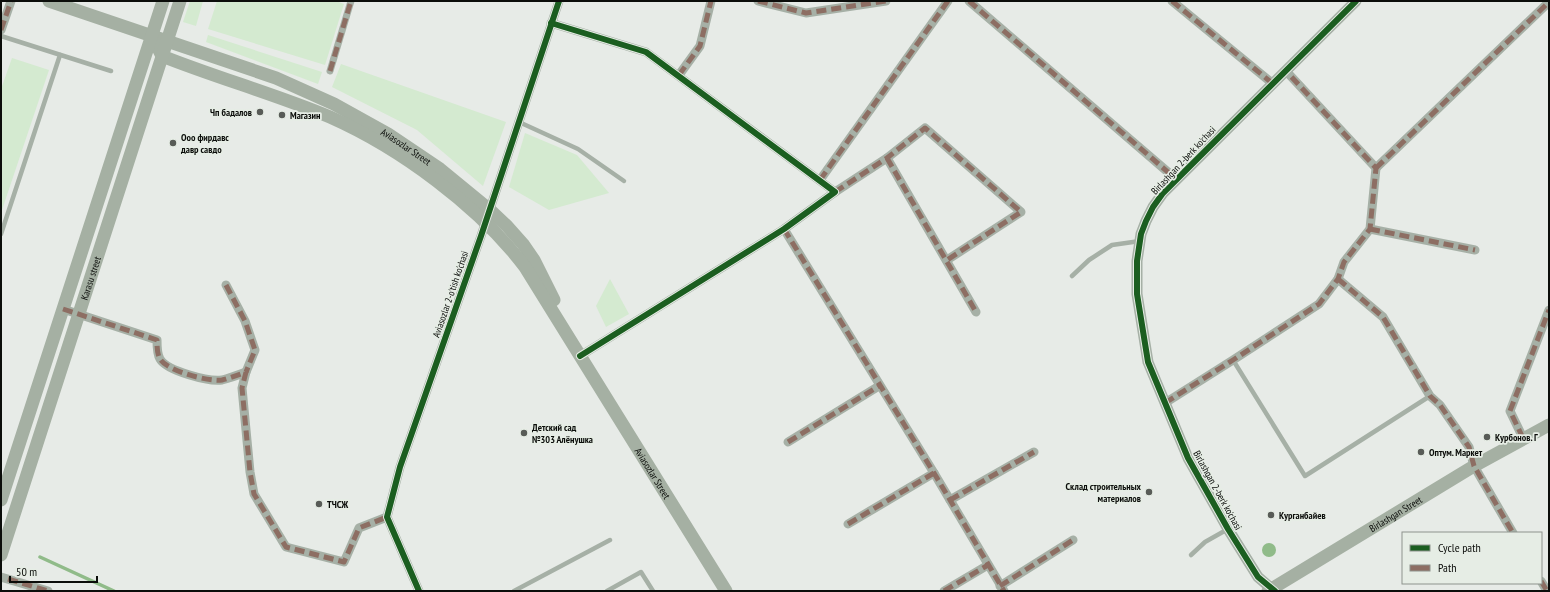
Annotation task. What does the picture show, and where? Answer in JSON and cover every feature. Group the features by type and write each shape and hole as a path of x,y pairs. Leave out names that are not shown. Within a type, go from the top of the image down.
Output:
{"main road":[{"name":"Aviasozlar Street","path":"49,1 276,78 334,104 382,130 418,153 490,210 519,239 534,260 580,356"},
{"name":"Karasu street","path":"1,500 5,476 63,309 163,1"},
{"name":"Karasu street","path":"1,555 180,1"},
{"path":"152,36 162,56"},
{"name":"Aviasozlar Street","path":"162,56 330,117 412,163 434,179 486,223 506,243 525,267 726,591"},
{"name":"Birlashgan Street","path":"1272,590 1474,466 1549,425"}],"street":[{"path":"1,30 11,1"},
{"path":"330,70 351,1"},
{"name":"Aviasozlar 2-o'tish ko'chasi","path":"387,517 400,467 486,223 559,1"},
{"path":"679,75 700,46 711,1"},
{"path":"758,1 806,13 886,1"},
{"path":"820,180 948,1"},
{"path":"969,1 1176,179"},
{"path":"1172,1 1272,83"},
{"name":"Birlashgan 2-berk ko'chasi","path":"1272,590 1258,578 1228,530 1188,458 1148,362 1137,294 1137,261 1140,241 1146,221 1153,207 1163,193 1356,1"},
{"path":"1165,403 1319,304 1338,279 1344,262 1370,229 1376,168 1549,2"},
{"path":"551,23 646,52 835,192"},
{"path":"1286,70 1376,168"},
{"path":"580,356 784,229 835,192 887,158 925,128 1021,212 947,260"},
{"path":"887,158 976,312"},
{"path":"784,229 879,386 934,473 1002,588 1074,540"},
{"path":"1370,229 1475,250"},
{"path":"1338,279 1383,317 1430,396 1440,405 1469,447 1474,466 1512,532"},
{"path":"226,285 245,321 255,350 246,372 242,388 250,472 254,494 286,547 344,562 359,528 387,517 419,591"},
{"path":"63,309 157,340 157,348 160,359 170,368 207,380 221,380 246,372"},
{"path":"1523,438 1510,411 1549,310"},
{"path":"788,442 879,386"},
{"path":"950,500 1034,452"},
{"path":"848,524 934,473"},
{"path":"944,591 988,565"},
{"path":"1,577 48,591"}],"lane":[{"path":"1,36 111,72"},
{"path":"1,234 60,55"},
{"path":"519,122 578,149 624,181"},
{"path":"1072,276 1089,260 1112,245 1140,241"},
{"path":"1233,360 1305,476 1430,396"},
{"path":"1190,555 1205,542 1228,530"},
{"path":"514,591 610,540"},
{"path":"607,591 641,572 653,591"}],"shaded area":[{"path":"190,1 203,1 196,26 183,22"},
{"path":"217,1 336,1 344,4 325,65 208,29"},
{"path":"208,35 322,72 318,84 206,42"},
{"path":"12,58 49,70 1,213 1,89"},
{"path":"341,64 506,122 483,186 417,130 332,87"},
{"path":"525,133 577,155 609,193 549,210 509,187"},
{"path":"610,279 629,314 606,327 596,306"},
{"path":"1266,543 1272,543 1276,547 1276,553 1272,557 1266,557 1262,553 1262,547"}],"waterway":[{"path":"40,557 114,591"}],"marked path":[{"path":"1,30 11,1"},
{"path":"330,71 351,1"},
{"path":"679,75 700,46 711,1"},
{"path":"758,1 806,13 886,1"},
{"path":"820,180 948,1"},
{"path":"969,1 1176,179"},
{"path":"1172,1 1272,83"},
{"path":"1376,168 1549,2"},
{"path":"1165,403 1319,304 1338,279 1344,262 1370,229 1376,168 1286,71"},
{"path":"835,192 887,158 925,128 1021,212 947,260"},
{"path":"887,158 976,312"},
{"path":"784,229 934,473 1004,591"},
{"path":"1370,229 1475,250"},
{"path":"1338,279 1383,317 1430,396 1440,405 1469,447 1474,466 1512,532"},
{"path":"226,285 245,321 255,350 246,372"},
{"path":"63,309 157,340 160,359 171,368 189,375 222,380 246,372 242,388 250,472 254,494 286,547 344,562 359,528 387,517"},
{"path":"1523,438 1510,411 1549,310"},
{"path":"788,442 879,386"},
{"path":"950,500 1034,452"},
{"path":"848,524 934,473"},
{"path":"1000,586 1073,540"},
{"path":"944,591 988,565"},
{"path":"8,579 48,591"},
{"path":"1542,583 1547,591"}],"cycle path":[{"path":"419,591 387,517 400,467 481,236 559,1"},
{"path":"1275,591 1258,577 1228,529 1188,458 1148,362 1137,294 1137,261 1141,234 1153,207 1163,193 1356,1"},
{"path":"551,23 646,52 835,192 784,229 580,356"}],"place":[{"name":"Чп бадалов","path":"260,112"},
{"name":"Магазин","path":"282,115"},
{"name":"Ооо фирдавс давр савдо","path":"173,143"},
{"name":"Детский сад №303 Алёнушка","path":"524,433"},
{"name":"Курбонов. Г","path":"1487,437"},
{"name":"Оптум. Маркет","path":"1421,452"},
{"name":"Склад строительных материалов","path":"1149,492"},
{"name":"ТЧСЖ","path":"319,504"},
{"name":"Курганбайев","path":"1271,515"}]}
